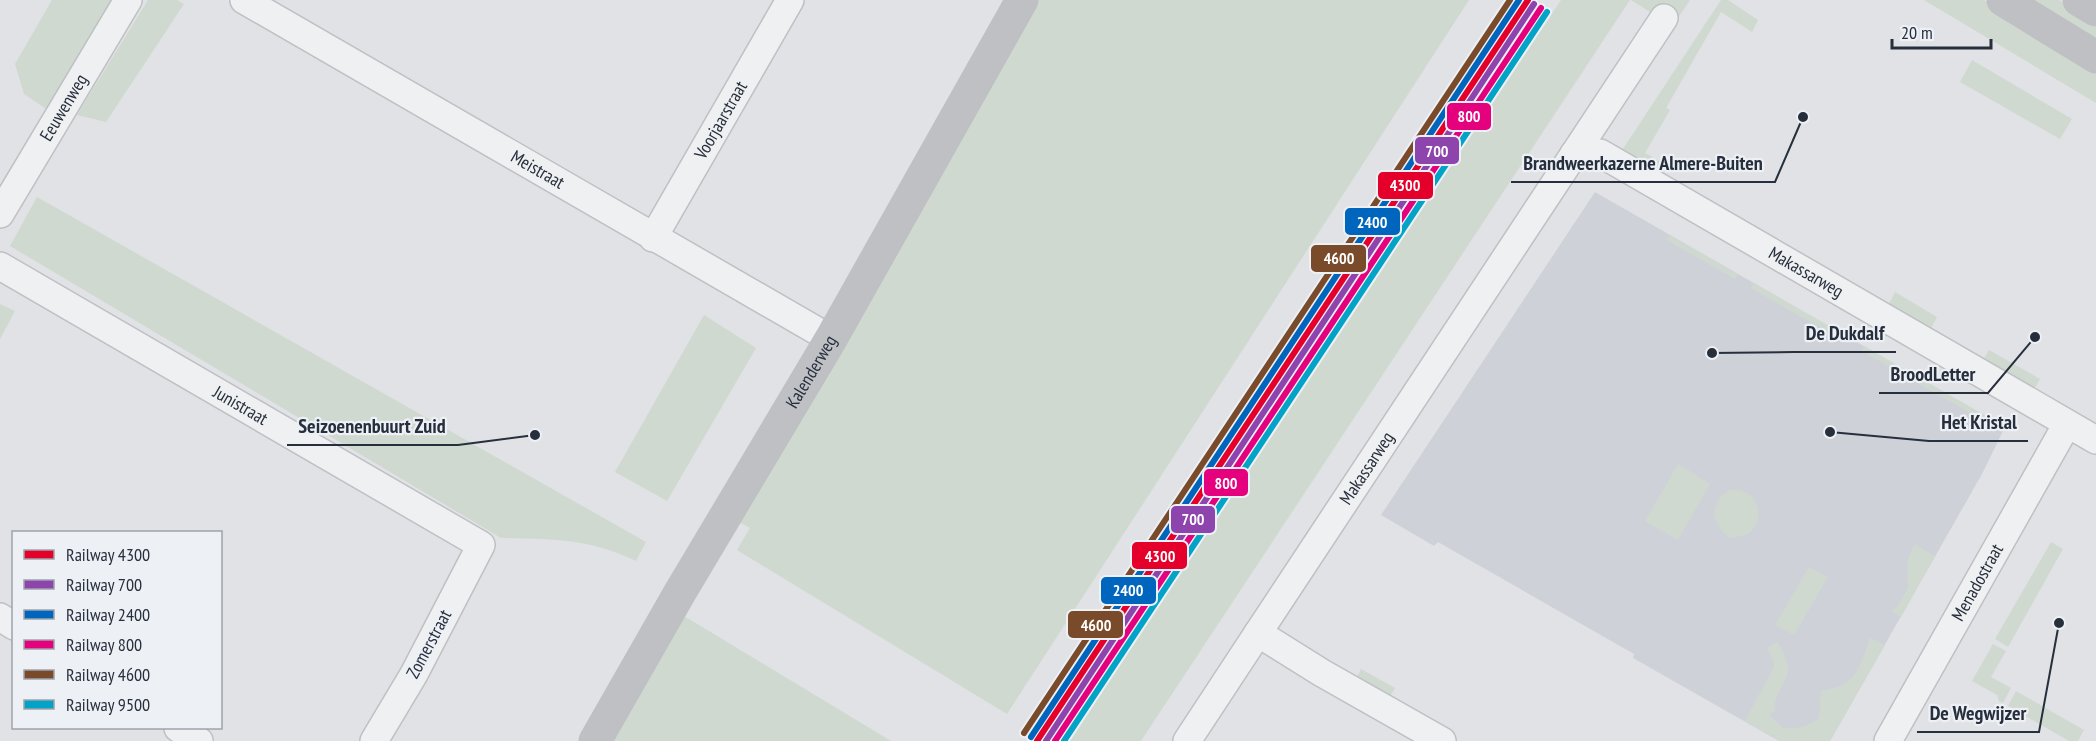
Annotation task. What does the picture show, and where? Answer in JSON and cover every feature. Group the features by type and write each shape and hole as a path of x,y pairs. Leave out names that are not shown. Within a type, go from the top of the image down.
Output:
{"street":[{"name":"Eeuwenweg","path":"0,214 128,0"},
{"name":"Meistraat","path":"244,0 831,339"},
{"name":"Voorjaarstraat","path":"653,238 790,0"},
{"name":"Kalenderweg","path":"596,741 679,594 831,339 1022,0"},
{"path":"2003,0 2096,57"},
{"path":"2079,0 2096,10"},
{"name":"Makassarweg","path":"1188,741 1664,18"},
{"name":"Makassarweg","path":"1574,154 1600,153 2096,440"},
{"name":"Junistraat","path":"0,266 481,545"},
{"name":"Menadostraat","path":"1888,741 2067,424"},
{"name":"Zomerstraat","path":"374,741 414,674 481,545"},
{"path":"1258,633 1442,741"},
{"path":"180,729 200,741"}],"shaded area":[{"path":"52,0 112,0 48,110 24,94 15,64"},
{"path":"148,0 177,0 184,4 106,122 77,115"},
{"path":"1037,0 1469,0 1007,714 737,550 750,528 737,521"},
{"path":"1561,0 1630,0 1141,741 1069,741"},
{"path":"1631,0 1690,0 1678,18 1659,6 1653,14"},
{"path":"1721,0 1728,0 1758,20 1752,32 1721,12 1666,108 1670,110 1645,153 1666,165 1659,178 1619,155"},
{"path":"1924,0 1984,0 2096,65 2096,103"},
{"path":"2028,0 2059,0 2096,21 2096,40"},
{"path":"1972,60 2072,119 2060,139 1960,82"},
{"path":"1595,192 2005,427 1982,474 1830,741 1779,741 1633,658 1634,654 1438,542 1434,546 1381,515"},
{"path":"37,197 646,542 636,561 603,548 570,541 501,538 10,246"},
{"path":"1669,235 1738,274 1735,279 1667,240"},
{"path":"1754,283 1848,337 1845,342 1751,288"},
{"path":"1895,292 1937,317 1929,332 1887,308"},
{"path":"0,304 15,311 0,339"},
{"path":"704,315 756,348 667,501 615,472"},
{"path":"1864,346 2005,427 2002,432 1862,351"},
{"path":"1989,350 2040,379 2033,392 1982,362"},
{"path":"1678,464 1710,484 1678,540 1645,521"},
{"path":"1730,490 1742,491 1750,495 1757,505 1758,517 1749,533 1730,538 1719,527 1715,507 1718,500"},
{"path":"2051,542 2063,549 2008,647 1995,639"},
{"path":"1914,544 1935,556 1901,617 1891,611 1898,606 1908,588 1907,562"},
{"path":"1809,567 1828,577 1794,635 1775,625"},
{"path":"684,616 891,741 612,741"},
{"path":"1870,638 1885,645 1830,741 1780,741 1745,721 1774,667 1767,648 1778,642 1788,666 1776,700 1775,711 1769,715 1783,728 1793,728 1802,727 1819,718 1821,691 1842,685 1855,674"},
{"path":"1993,644 2006,651 1991,677 2011,688 2003,703 1999,701 1997,695 1972,681"},
{"path":"1361,669 1395,688 1389,698 1356,679"},
{"path":"2016,691 2084,730 2078,741 2069,741 2008,706"}],"rail line":[{"name":"4600","path":"1024,733 1510,0"},
{"name":"2400","path":"1031,737 1519,0"},
{"name":"4300","path":"1037,741 1528,0"},
{"name":"700","path":"1046,741 1534,4"},
{"name":"800","path":"1055,741 1541,8"},
{"name":"9500","path":"1064,741 1547,12"}],"place":[{"name":"Brandweerkazerne Almere-Buiten","path":"1803,117"},
{"name":"BroodLetter","path":"2035,337"},
{"name":"De Dukdalf","path":"1712,353"},
{"name":"Het Kristal","path":"1830,432"},
{"name":"Seizoenenbuurt Zuid","path":"535,435"},
{"name":"De Wegwijzer","path":"2059,623"}]}
